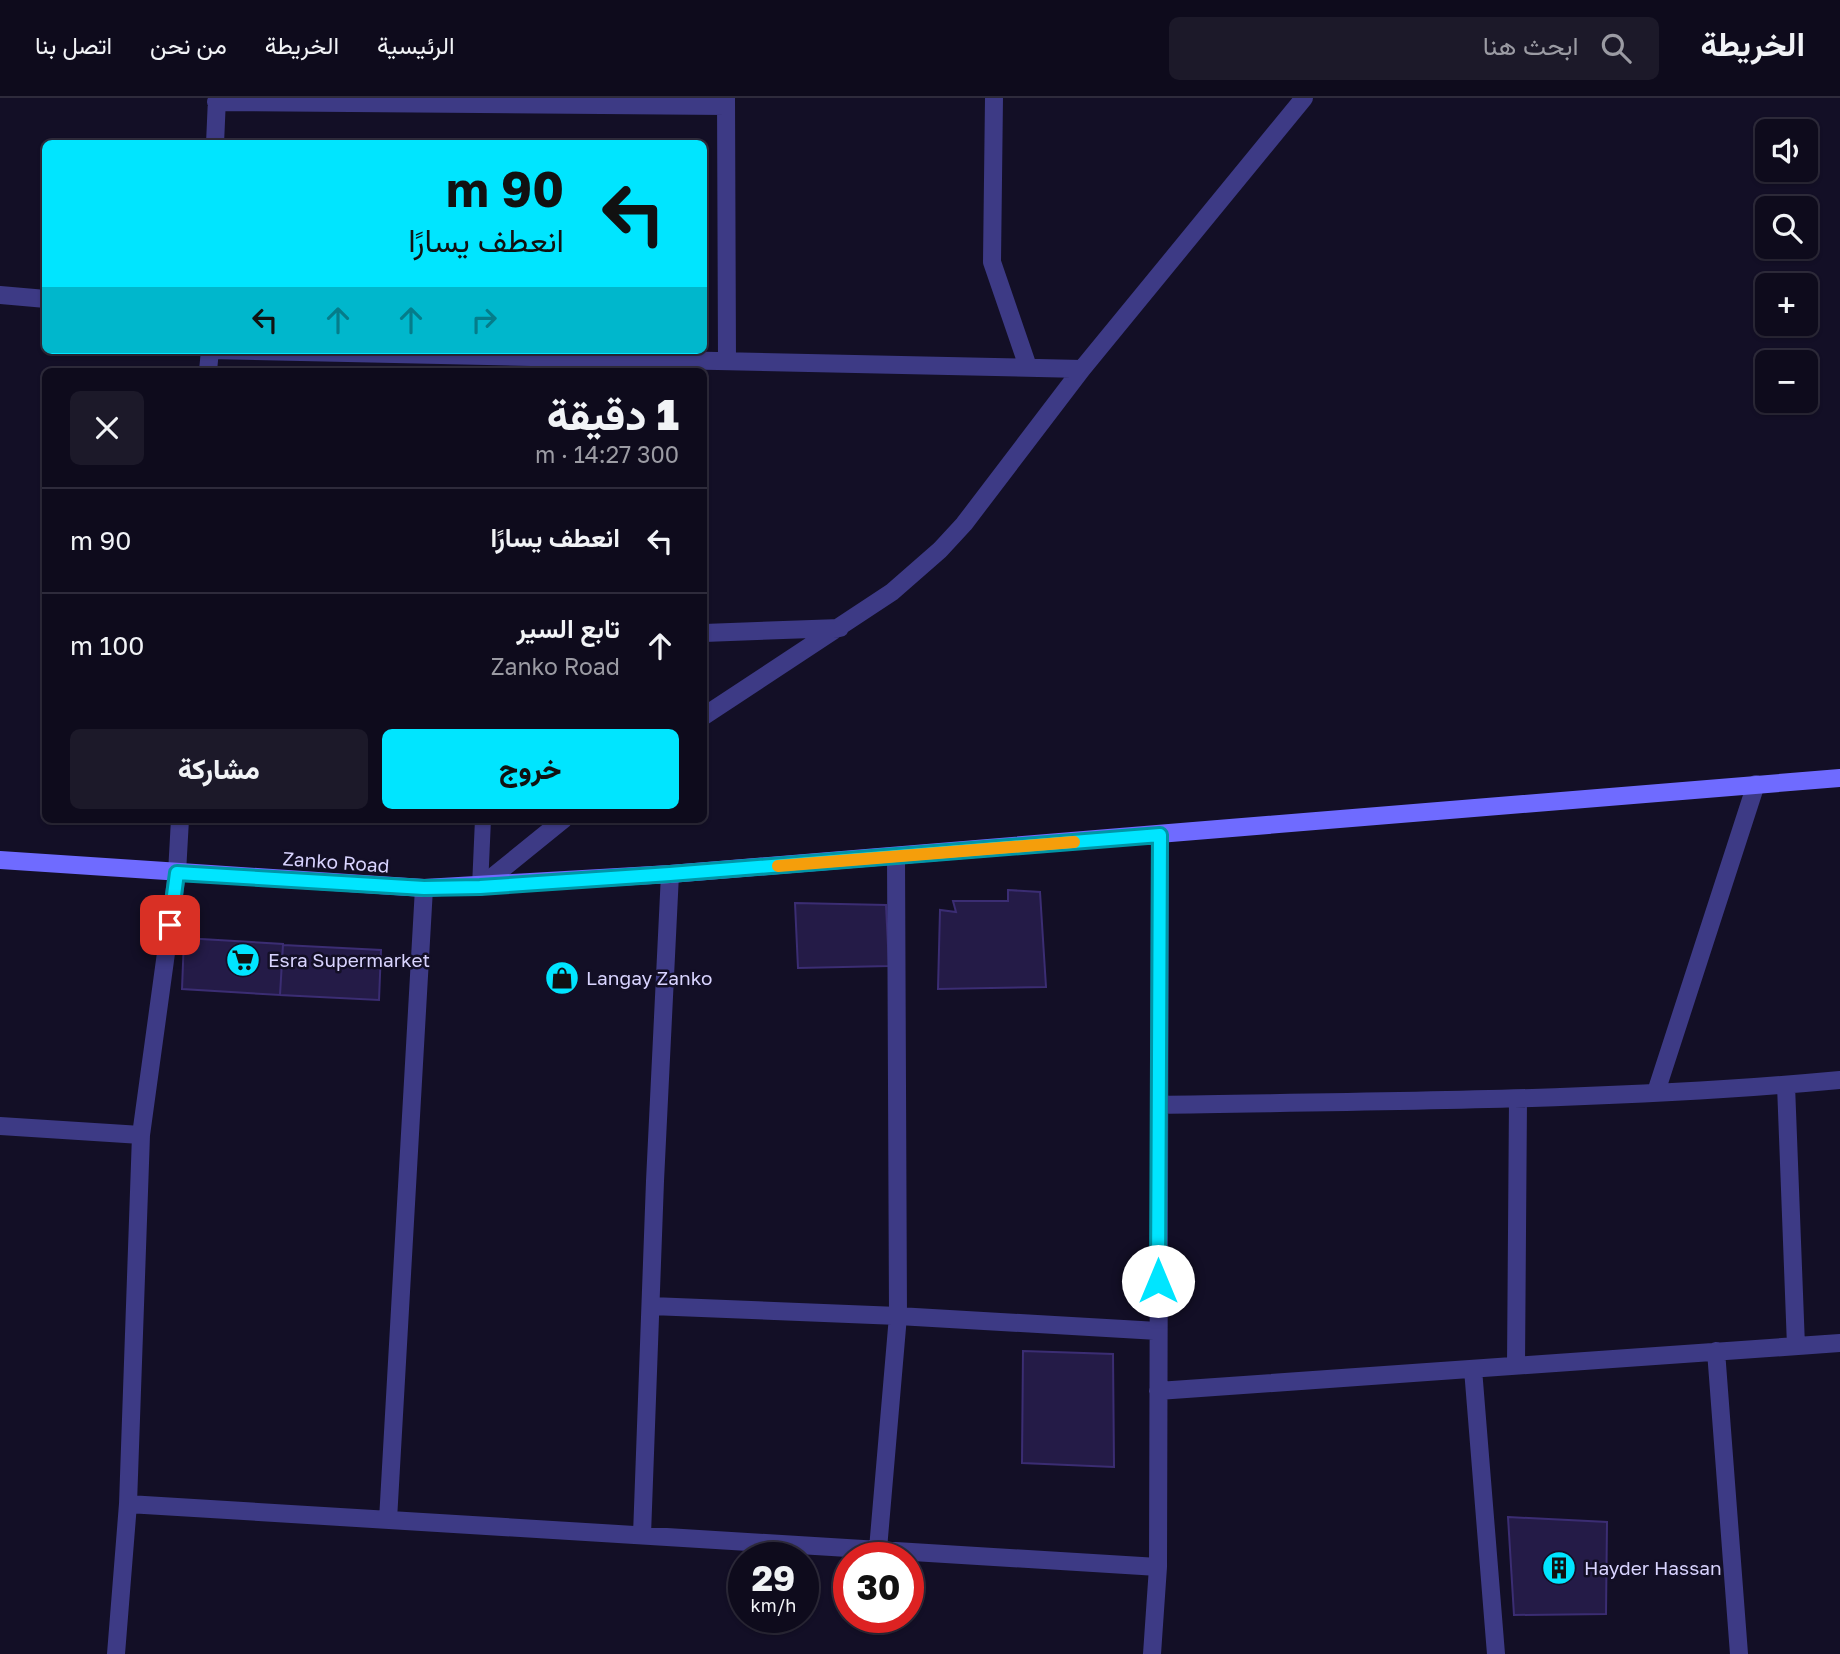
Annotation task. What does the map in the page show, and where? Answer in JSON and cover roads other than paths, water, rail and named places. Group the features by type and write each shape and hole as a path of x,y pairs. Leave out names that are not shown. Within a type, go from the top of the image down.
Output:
{"street":[{"path":"994,98 992,262 1028,367"},
{"path":"707,714 841,628 892,592 940,550 964,524 1082,369 1304,98"},
{"path":"215,140 217,100 726,102 727,361"},
{"path":"0,295 42,299"},
{"path":"295,354 509,364 645,365 727,361 1082,369"},
{"path":"707,632 841,628"},
{"name":"Zanko Road","path":"0,860 424,888 480,887 1160,835 1840,778"},
{"path":"1656,1092 1756,785"},
{"path":"116,1654 128,1504 141,1135 177,873 180,823"},
{"path":"480,887 559,823"},
{"path":"1153,1654 1158,1567 1160,835"},
{"path":"879,1542 898,1316 896,856"},
{"path":"642,1535 670,874"},
{"path":"388,1520 424,888"},
{"path":"1159,1105 1518,1099 1840,1080"},
{"path":"1786,1085 1796,1346"},
{"path":"1516,1365 1518,1099"},
{"path":"0,1126 141,1135"},
{"path":"651,1306 898,1316 1158,1331"},
{"path":"1158,1391 1840,1343"},
{"path":"1716,1352 1739,1654"},
{"path":"1473,1369 1496,1654"},
{"path":"128,1504 833,1546"},
{"path":"924,1552 1158,1567"}],"lane":[{"path":"480,887 483,823"}],"place":[{"name":"Esra Supermarket","path":"243,960"},
{"name":"Langay Zanko","path":"562,978"},
{"name":"Hayder Hassan","path":"1559,1568"}]}
